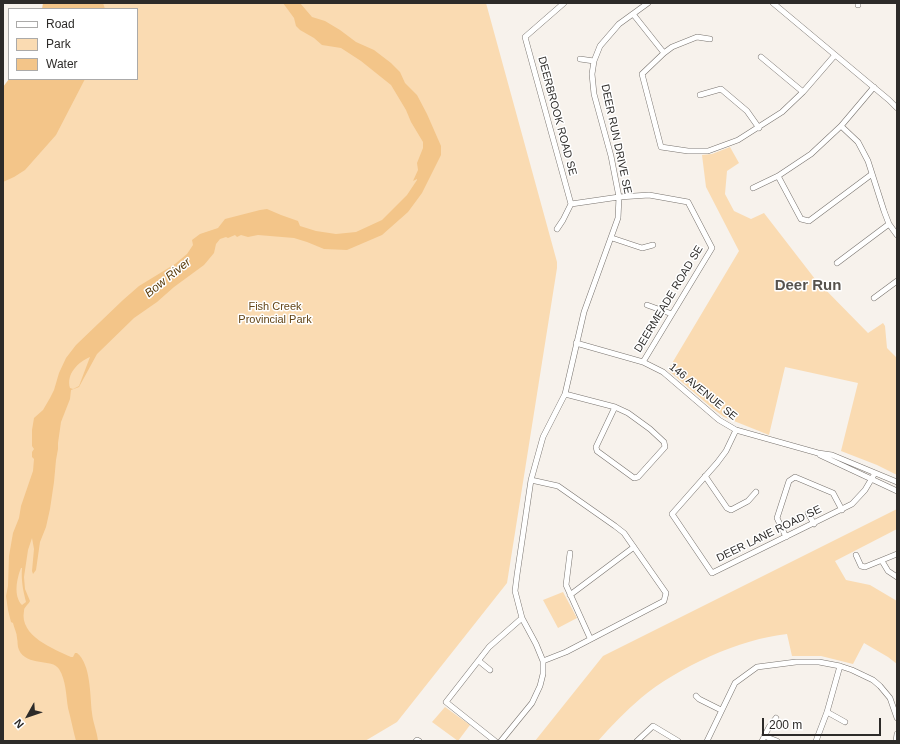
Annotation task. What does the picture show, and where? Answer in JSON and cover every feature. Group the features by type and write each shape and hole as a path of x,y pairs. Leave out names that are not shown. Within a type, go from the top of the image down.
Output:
{"street":[{"name":"DEERBROOK ROAD SE","path":"564,3 525,37 570,204"},
{"name":"DEER RUN DRIVE SE","path":"543,661 522,618 515,591 531,480 543,437 565,394 584,312 618,218 619,197 611,156 594,94 592,74 594,61 600,46 619,24 648,3"},
{"path":"774,3 897,108"},
{"path":"633,14 664,53"},
{"path":"710,39 697,37 672,47 642,74 661,147 688,151 708,151 738,140 782,112 803,92 835,55"},
{"path":"761,57 803,92"},
{"path":"580,59 594,61"},
{"path":"753,188 778,176 811,154 841,126 874,87"},
{"path":"700,95 721,89 747,111 759,128"},
{"path":"841,126 858,142 868,161 890,224 897,235"},
{"path":"778,176 801,219 809,220 872,174"},
{"name":"DEERMEADE ROAD SE","path":"619,197 649,195 688,202 712,248 643,362"},
{"path":"557,229 570,204 619,197"},
{"path":"838,263 890,224"},
{"path":"612,238 642,248 653,245"},
{"path":"874,298 897,281"},
{"path":"647,305 672,314"},
{"name":"146 AVENUE SE","path":"576,343 643,362 663,372 719,420 736,430 818,453 832,455 897,482"},
{"path":"565,394 615,408 628,413 650,429 664,442 664,447 638,477 634,478 597,451 596,447 615,408"},
{"name":"DEER LANE ROAD SE","path":"736,430 726,451 672,514 712,573 852,504 871,480 874,472"},
{"name":"146 AVENUE SE","path":"818,453 871,480 897,491"},
{"path":"705,476 727,508 731,510 748,501 756,492"},
{"path":"786,537 777,518 789,481 795,477 833,493 842,510"},
{"path":"501,741 532,703 540,686 543,674 543,661 566,652 590,638 664,601 666,593 624,533 558,486 531,480"},
{"path":"808,513 814,524"},
{"path":"570,595 634,547"},
{"path":"570,553 566,585 590,638"},
{"path":"856,555 861,566 866,567 897,554"},
{"path":"882,561 888,571 897,577"},
{"path":"495,741 446,702 489,647 522,618"},
{"path":"479,661 490,670"},
{"path":"707,741 735,684 757,667 807,661 840,666 852,670 865,676 880,686 890,698 897,718"},
{"path":"816,741 827,712 840,666"},
{"path":"696,696 721,710"},
{"path":"827,712 845,722"},
{"path":"776,718 763,738 777,741"},
{"path":"637,741 653,726 678,741"},
{"path":"896,741 897,734"}],"green space":[{"name":"Fish Creek Provincial Park","path":"86,3 486,3 557,262 507,583 397,722 365,741 3,741 3,172 63,80 138,80 138,8 84,8"},
{"path":"730,147 739,163 727,171 725,194 734,211 751,219 764,213 815,279 868,333 883,323 885,326 887,348 897,358 897,475 877,465 841,451 858,383 785,367 769,435 724,417 668,370 739,251 706,187 702,155 712,154"},
{"path":"897,509 897,529 835,561 846,580 870,585 897,601 897,664 864,643 853,664 821,656 792,656 787,634 769,637 730,648 691,665 641,698 598,741 535,741 603,656"},
{"path":"563,592 577,618 558,628 543,600"},
{"path":"445,707 470,725 458,741 432,722"}],"water":[{"path":"43,3 103,3 105,8 42,8"},
{"name":"Bow River","path":"283,3 300,3 312,17 325,21 356,42 374,50 391,63 400,72 405,83 417,95 441,146 441,155 422,193 408,212 382,235 347,250 324,249 294,238 258,235 248,237 241,235 237,237 235,235 220,239 216,244 214,253 204,265 134,318 97,354 79,387 71,390 70,399 61,422 50,509 46,527 40,542 36,570 33,574 34,549 32,538 28,550 24,577 25,589 30,601 24,610 24,620 27,628 32,634 47,646 71,657 77,653 82,658 89,681 93,717 98,741 76,741 61,673 56,666 28,659 18,648 17,634 13,623 11,622 6,596 8,586 9,556 13,533 33,471 34,459 32,457 32,452 34,449 32,446 32,430 34,418 43,410 50,398 66,358 76,345 139,286 175,264 187,254 193,245 192,240 200,234 218,228 225,219 267,209 298,221 300,226 316,231 336,234 356,232 382,220 407,195 417,180 413,181 418,170 417,163 423,148 423,142 391,85 361,61 341,48 322,45 314,38 300,30 296,26 294,18","holes":["90,357 79,386 73,389 70,388 69,383 71,373 77,365","22,568 22,585 26,602 22,605 17,597 18,577"]},
{"path":"8,80 84,80 56,135 25,170 3,182 3,87"}],"district":[{"name":"Deer Run","path":"808,286"}]}
